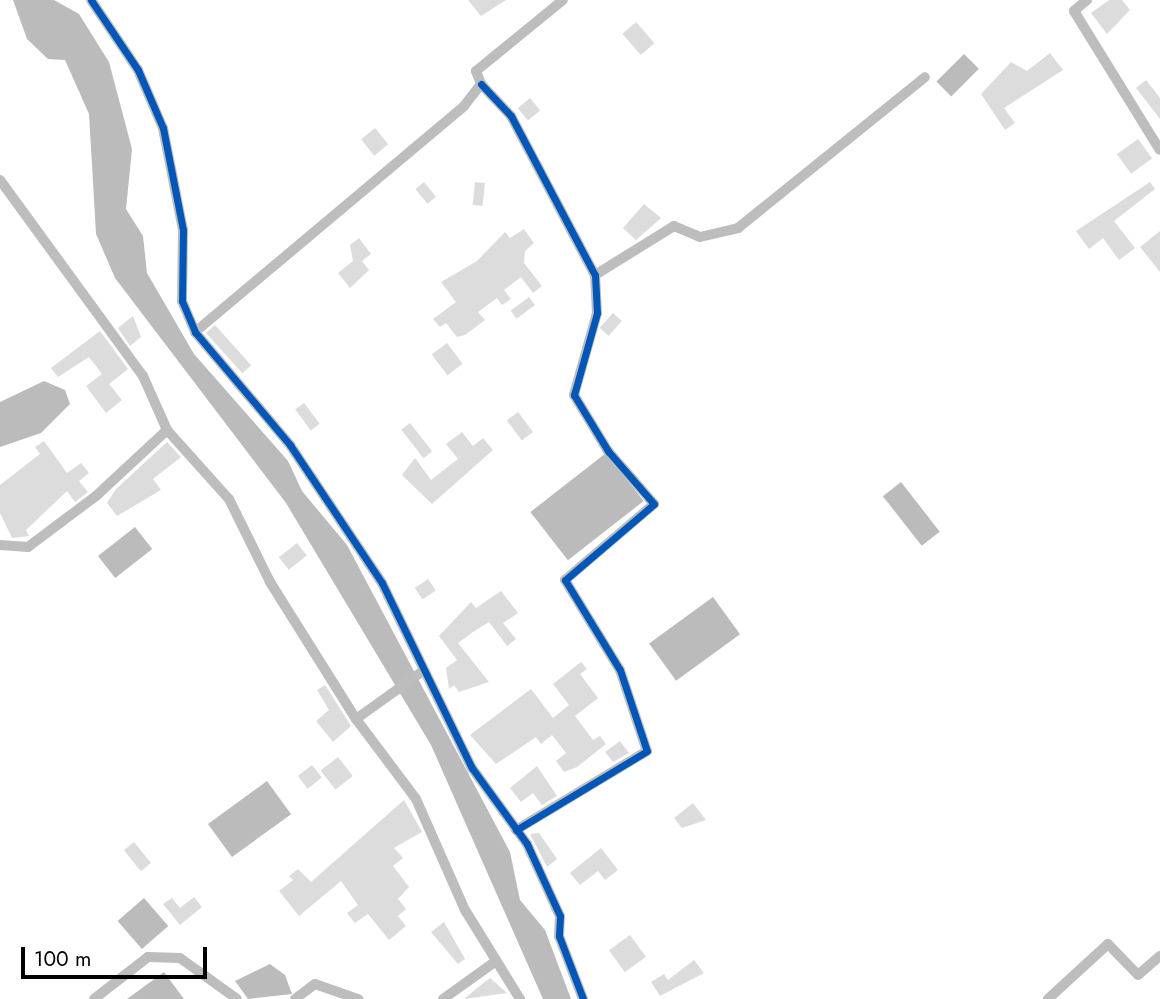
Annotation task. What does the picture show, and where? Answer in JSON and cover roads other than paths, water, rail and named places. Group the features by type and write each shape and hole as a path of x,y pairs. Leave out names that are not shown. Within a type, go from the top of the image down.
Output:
{"street":[{"path":"91,0 138,70 163,128 184,230 182,301 195,332 290,445 382,583 422,672 472,768 516,830 560,916 559,936 583,999"},
{"path":"516,830 647,751 620,670 565,580 654,504 608,451 575,394 597,313 595,275 512,116 481,84 476,71 563,0"},
{"path":"1087,0 1074,11 1160,150"},
{"path":"595,275 674,226 700,237 738,228 925,77"},
{"path":"195,332 464,106 481,84"},
{"path":"0,180 143,376 167,430 229,499 271,582 356,719 416,799 464,910 520,999"},
{"path":"0,545 28,547 96,496 167,430"},
{"path":"356,719 394,695 422,672"},
{"path":"1048,999 1108,944 1138,975 1160,956"},
{"path":"94,999 148,957 180,958 237,999"},
{"path":"443,999 496,961"},
{"path":"295,999 315,984 358,999"}]}
